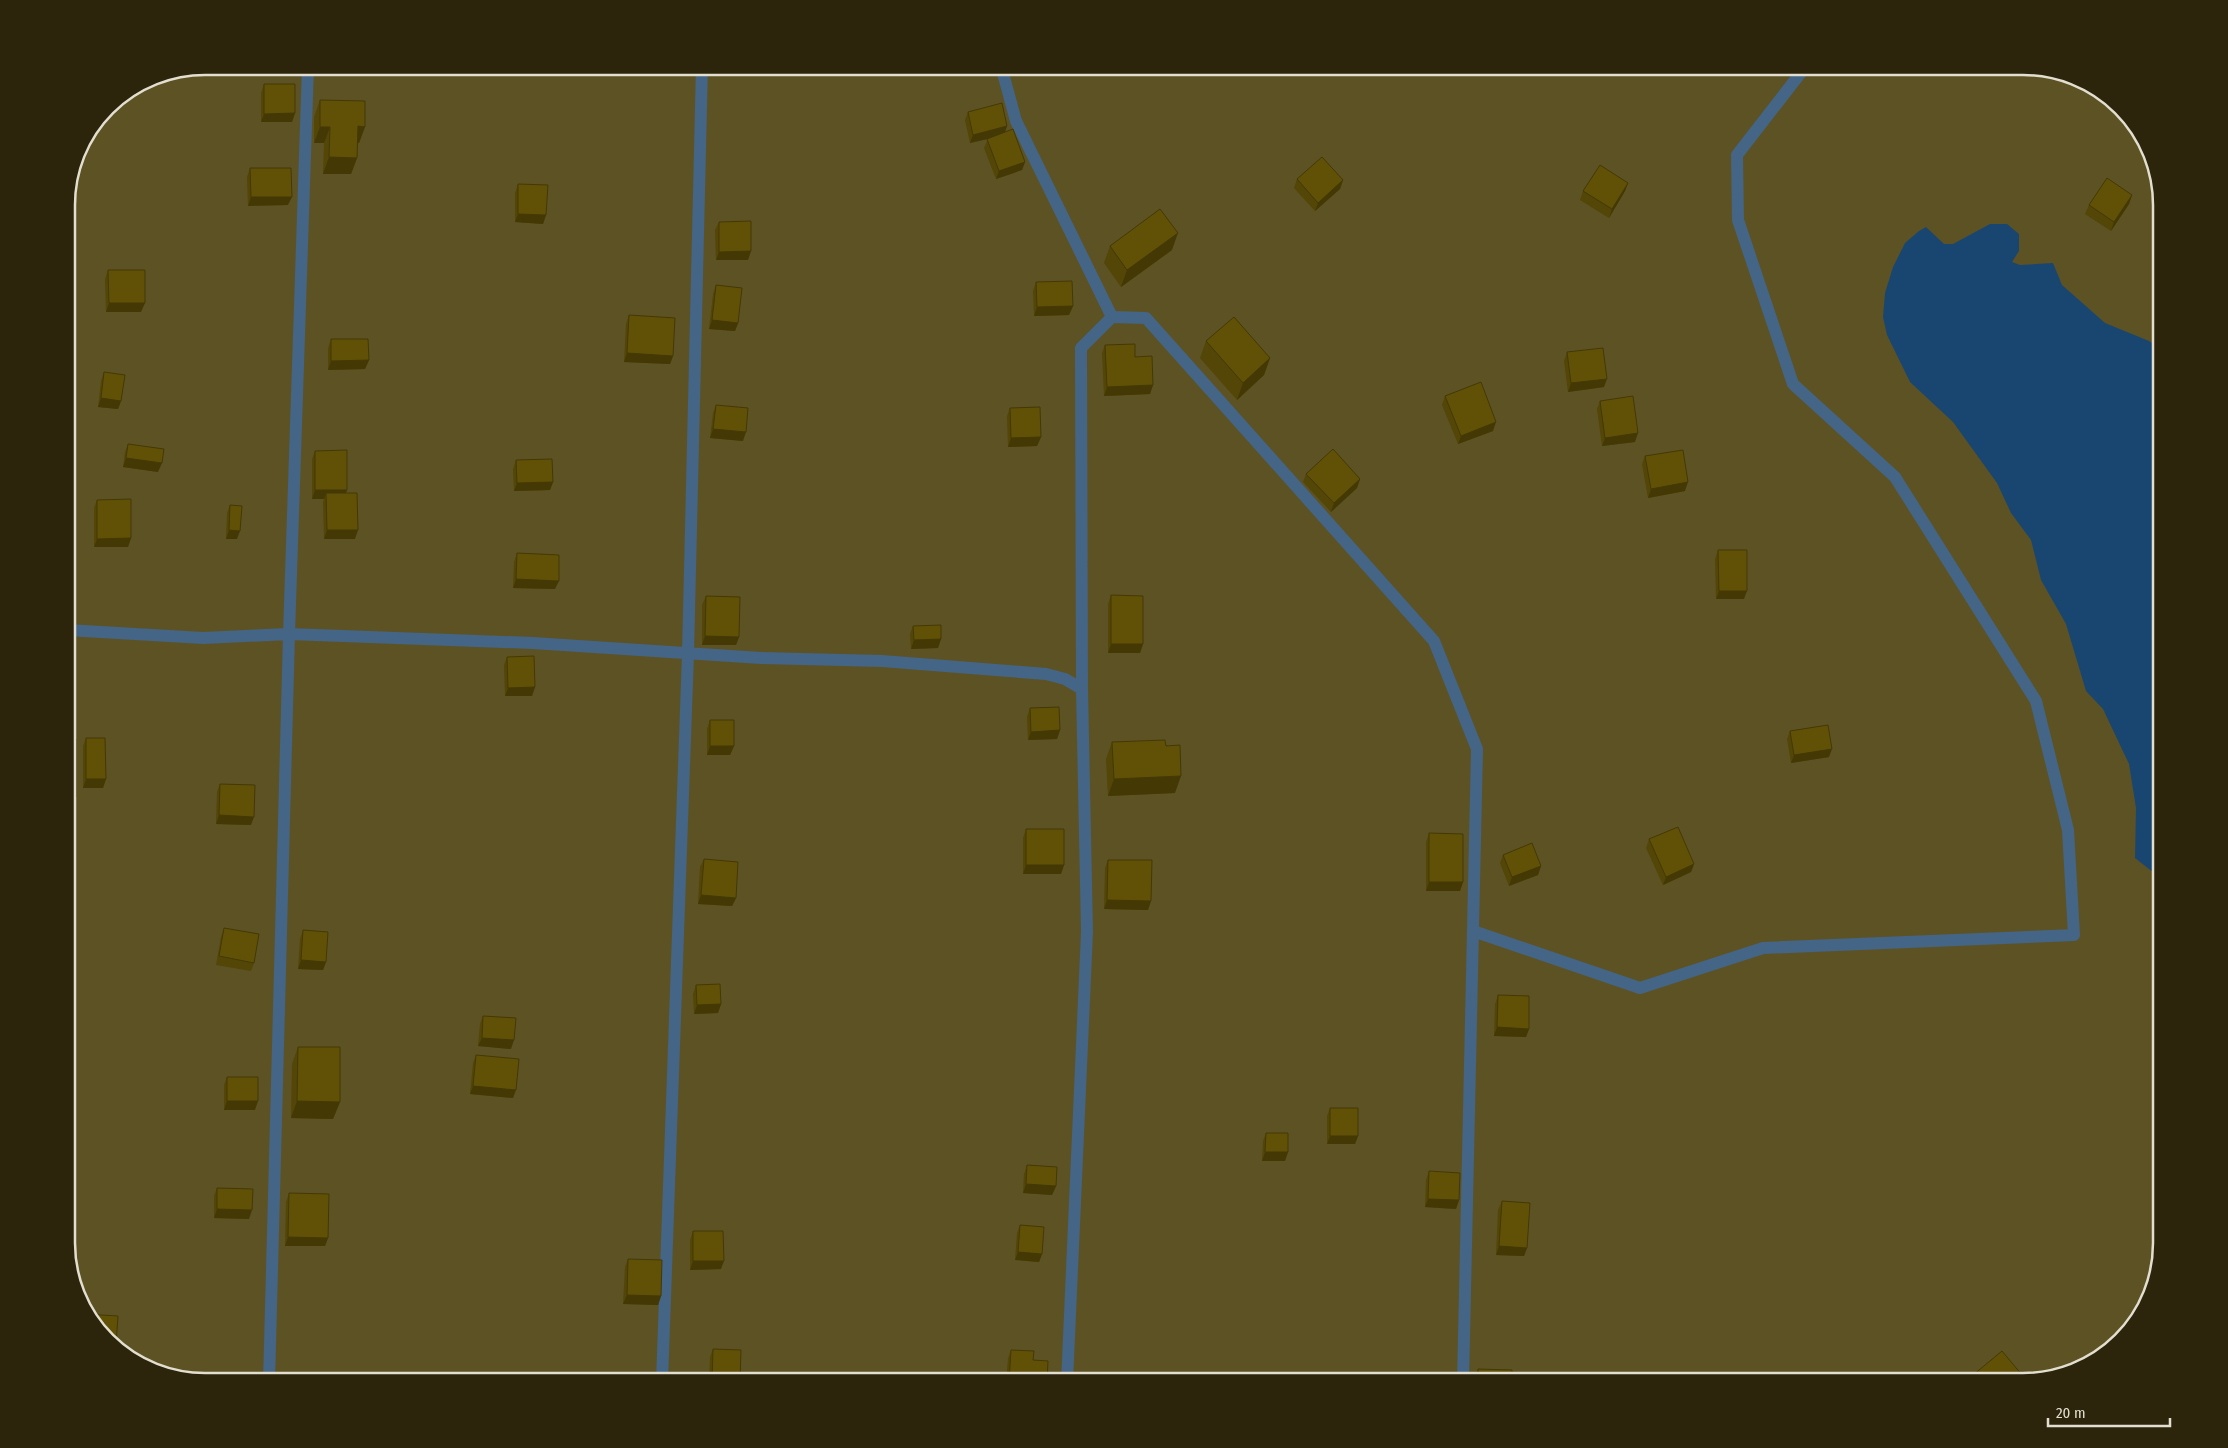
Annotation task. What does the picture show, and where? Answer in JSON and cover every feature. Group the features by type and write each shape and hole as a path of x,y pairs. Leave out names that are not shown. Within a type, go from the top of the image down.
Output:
{"lane":[{"path":"269,1373 289,634 308,75"},
{"path":"662,1373 688,654 702,75"},
{"path":"1003,75 1016,121 1112,317"},
{"path":"1473,931 1640,988 1763,948 2074,935 2068,830 2036,701 1895,477 1793,384 1738,220 1737,155 1799,75"},
{"path":"1067,1373 1087,932 1082,689 1081,348 1112,317 1146,318 1434,641 1477,749 1463,1373"},
{"path":"75,631 203,638 289,634 533,642 761,658 882,661 1046,674 1065,679 1082,689"}],"shaded area":[{"path":"196,75 2023,75 2057,79 2081,88 2109,107 2136,140 2149,171 2153,205 2153,1243 2149,1277 2140,1301 2121,1329 2109,1341 2088,1356 2057,1369 2023,1373 205,1373 171,1369 147,1360 113,1335 92,1308 77,1269 75,1252 75,196 79,171 88,147 107,119 119,107 147,88 171,79"}],"water":[{"path":"1990,224 2007,224 2019,234 2019,251 2012,262 2020,265 2053,263 2062,285 2105,323 2153,344 2153,872 2135,858 2136,808 2129,764 2103,709 2086,691 2066,624 2041,580 2031,540 2011,513 1997,483 1953,422 1910,382 1887,335 1883,317 1885,293 1893,267 1905,243 1926,227 1944,244 1953,244"}],"building":[{"path":"264,84 295,84 295,113 264,114"},
{"path":"320,100 365,101 365,127 358,126 357,158 329,157 330,127 320,127"},
{"path":"1002,103 1007,126 973,135 968,112"},
{"path":"1013,129 1025,162 999,171 987,139"},
{"path":"1322,157 1343,180 1318,203 1297,179"},
{"path":"1600,165 1628,183 1612,209 1583,191"},
{"path":"250,168 291,168 292,197 251,197"},
{"path":"2107,178 2132,195 2114,222 2089,205"},
{"path":"518,184 548,185 546,215 518,214"},
{"path":"1160,209 1178,233 1127,270 1110,246"},
{"path":"751,221 751,251 719,252 719,222"},
{"path":"108,270 145,270 145,303 109,303"},
{"path":"1072,281 1073,306 1037,307 1036,282"},
{"path":"716,285 742,288 738,323 712,320"},
{"path":"629,315 675,318 673,356 627,353"},
{"path":"1234,317 1270,358 1243,383 1206,341"},
{"path":"331,339 368,339 369,360 331,361"},
{"path":"1135,344 1135,357 1152,356 1153,385 1107,387 1105,345"},
{"path":"1603,348 1607,379 1571,383 1567,352"},
{"path":"104,372 125,375 121,401 101,398"},
{"path":"1481,382 1496,422 1461,436 1445,396"},
{"path":"1633,396 1638,433 1605,438 1600,401"},
{"path":"716,405 748,408 746,432 713,429"},
{"path":"1040,407 1041,437 1011,438 1010,408"},
{"path":"128,444 164,449 162,463 126,458"},
{"path":"1333,449 1360,479 1334,503 1306,474"},
{"path":"347,450 347,490 315,490 315,451"},
{"path":"1683,450 1688,482 1651,489 1645,456"},
{"path":"552,459 553,482 517,483 516,460"},
{"path":"326,493 357,493 358,530 327,530"},
{"path":"131,499 131,538 97,539 97,500"},
{"path":"230,505 242,506 240,531 229,530"},
{"path":"1718,550 1747,550 1747,591 1719,591"},
{"path":"517,553 559,555 559,581 516,579"},
{"path":"1111,595 1143,596 1143,644 1111,644"},
{"path":"706,596 740,597 739,637 705,636"},
{"path":"941,625 941,639 914,640 913,626"},
{"path":"534,656 535,687 508,688 507,657"},
{"path":"1059,707 1060,730 1031,732 1030,708"},
{"path":"710,720 734,720 734,746 710,746"},
{"path":"1828,725 1832,749 1794,755 1790,731"},
{"path":"86,738 105,738 106,779 86,779"},
{"path":"76,739 76,797 75,797"},
{"path":"1165,740 1166,746 1180,745 1181,776 1114,779 1112,742"},
{"path":"220,784 255,785 254,817 219,815"},
{"path":"1678,827 1694,864 1666,877 1649,839"},
{"path":"1026,829 1064,829 1064,865 1026,865"},
{"path":"1429,833 1463,834 1463,882 1429,882"},
{"path":"1532,843 1541,866 1512,877 1503,855"},
{"path":"704,859 738,862 736,898 701,895"},
{"path":"1108,860 1152,860 1151,901 1107,900"},
{"path":"224,928 259,934 254,963 219,956"},
{"path":"303,930 328,932 326,962 301,960"},
{"path":"720,984 721,1004 697,1005 696,985"},
{"path":"1498,995 1529,996 1529,1029 1497,1027"},
{"path":"483,1016 516,1018 514,1040 482,1038"},
{"path":"298,1047 340,1047 340,1102 297,1101"},
{"path":"476,1055 519,1059 516,1090 473,1086"},
{"path":"227,1077 258,1077 258,1101 227,1101"},
{"path":"1330,1108 1358,1108 1358,1136 1330,1136"},
{"path":"1266,1133 1288,1133 1288,1152 1265,1152"},
{"path":"1027,1165 1057,1167 1056,1186 1026,1184"},
{"path":"1429,1171 1460,1173 1459,1200 1428,1199"},
{"path":"217,1188 253,1189 252,1210 217,1209"},
{"path":"289,1193 329,1194 328,1238 288,1237"},
{"path":"1502,1201 1530,1203 1527,1248 1499,1246"},
{"path":"1020,1225 1044,1227 1042,1254 1018,1252"},
{"path":"693,1231 723,1231 724,1261 693,1261"},
{"path":"628,1259 662,1260 661,1296 627,1295"},
{"path":"97,1315 118,1316 116,1338"},
{"path":"713,1349 741,1350 740,1373 712,1373"},
{"path":"1011,1350 1034,1351 1033,1360 1048,1361 1047,1373 1010,1373"},
{"path":"2002,1351 2020,1373 1975,1373"},
{"path":"1478,1369 1512,1370 1512,1373 1478,1373"}]}
